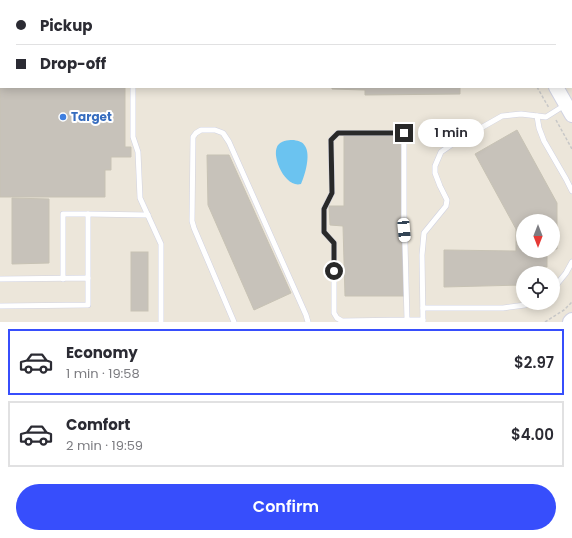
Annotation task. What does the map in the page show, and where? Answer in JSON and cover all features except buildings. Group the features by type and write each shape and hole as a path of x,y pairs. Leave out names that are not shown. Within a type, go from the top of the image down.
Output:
{"street":[{"path":"557,88 569,110"}],"lane":[{"path":"133,88 133,136 138,152 140,198 161,244 161,322"},
{"path":"407,320 404,230 404,133 338,133 331,140 332,193 324,209 324,232 334,243 334,312 337,318 352,321 423,321 422,255 424,233 446,206 447,200 435,173 435,166 441,152 502,116 521,114 546,117 569,110"},
{"path":"537,116 539,128 544,141 572,191"},
{"path":"234,322 192,221 192,137 201,130 215,130 222,133 229,142 308,322"},
{"path":"63,279 63,214 148,214"},
{"path":"0,306 88,305 88,214"},
{"path":"560,280 572,262"},
{"path":"0,279 88,278"},
{"path":"423,308 503,308 516,306"}],"path":[{"path":"545,322 564,310 572,302"}],"water":[{"path":"294,140 303,144 307,150 306,170 301,184 295,184 289,181 284,176 277,162 276,149 279,144 284,141"}],"place":[{"name":"Target","path":"63,117"}],"route":[{"path":"334,271 334,243 324,232 324,209 332,193 331,140 338,133 404,133"}]}
